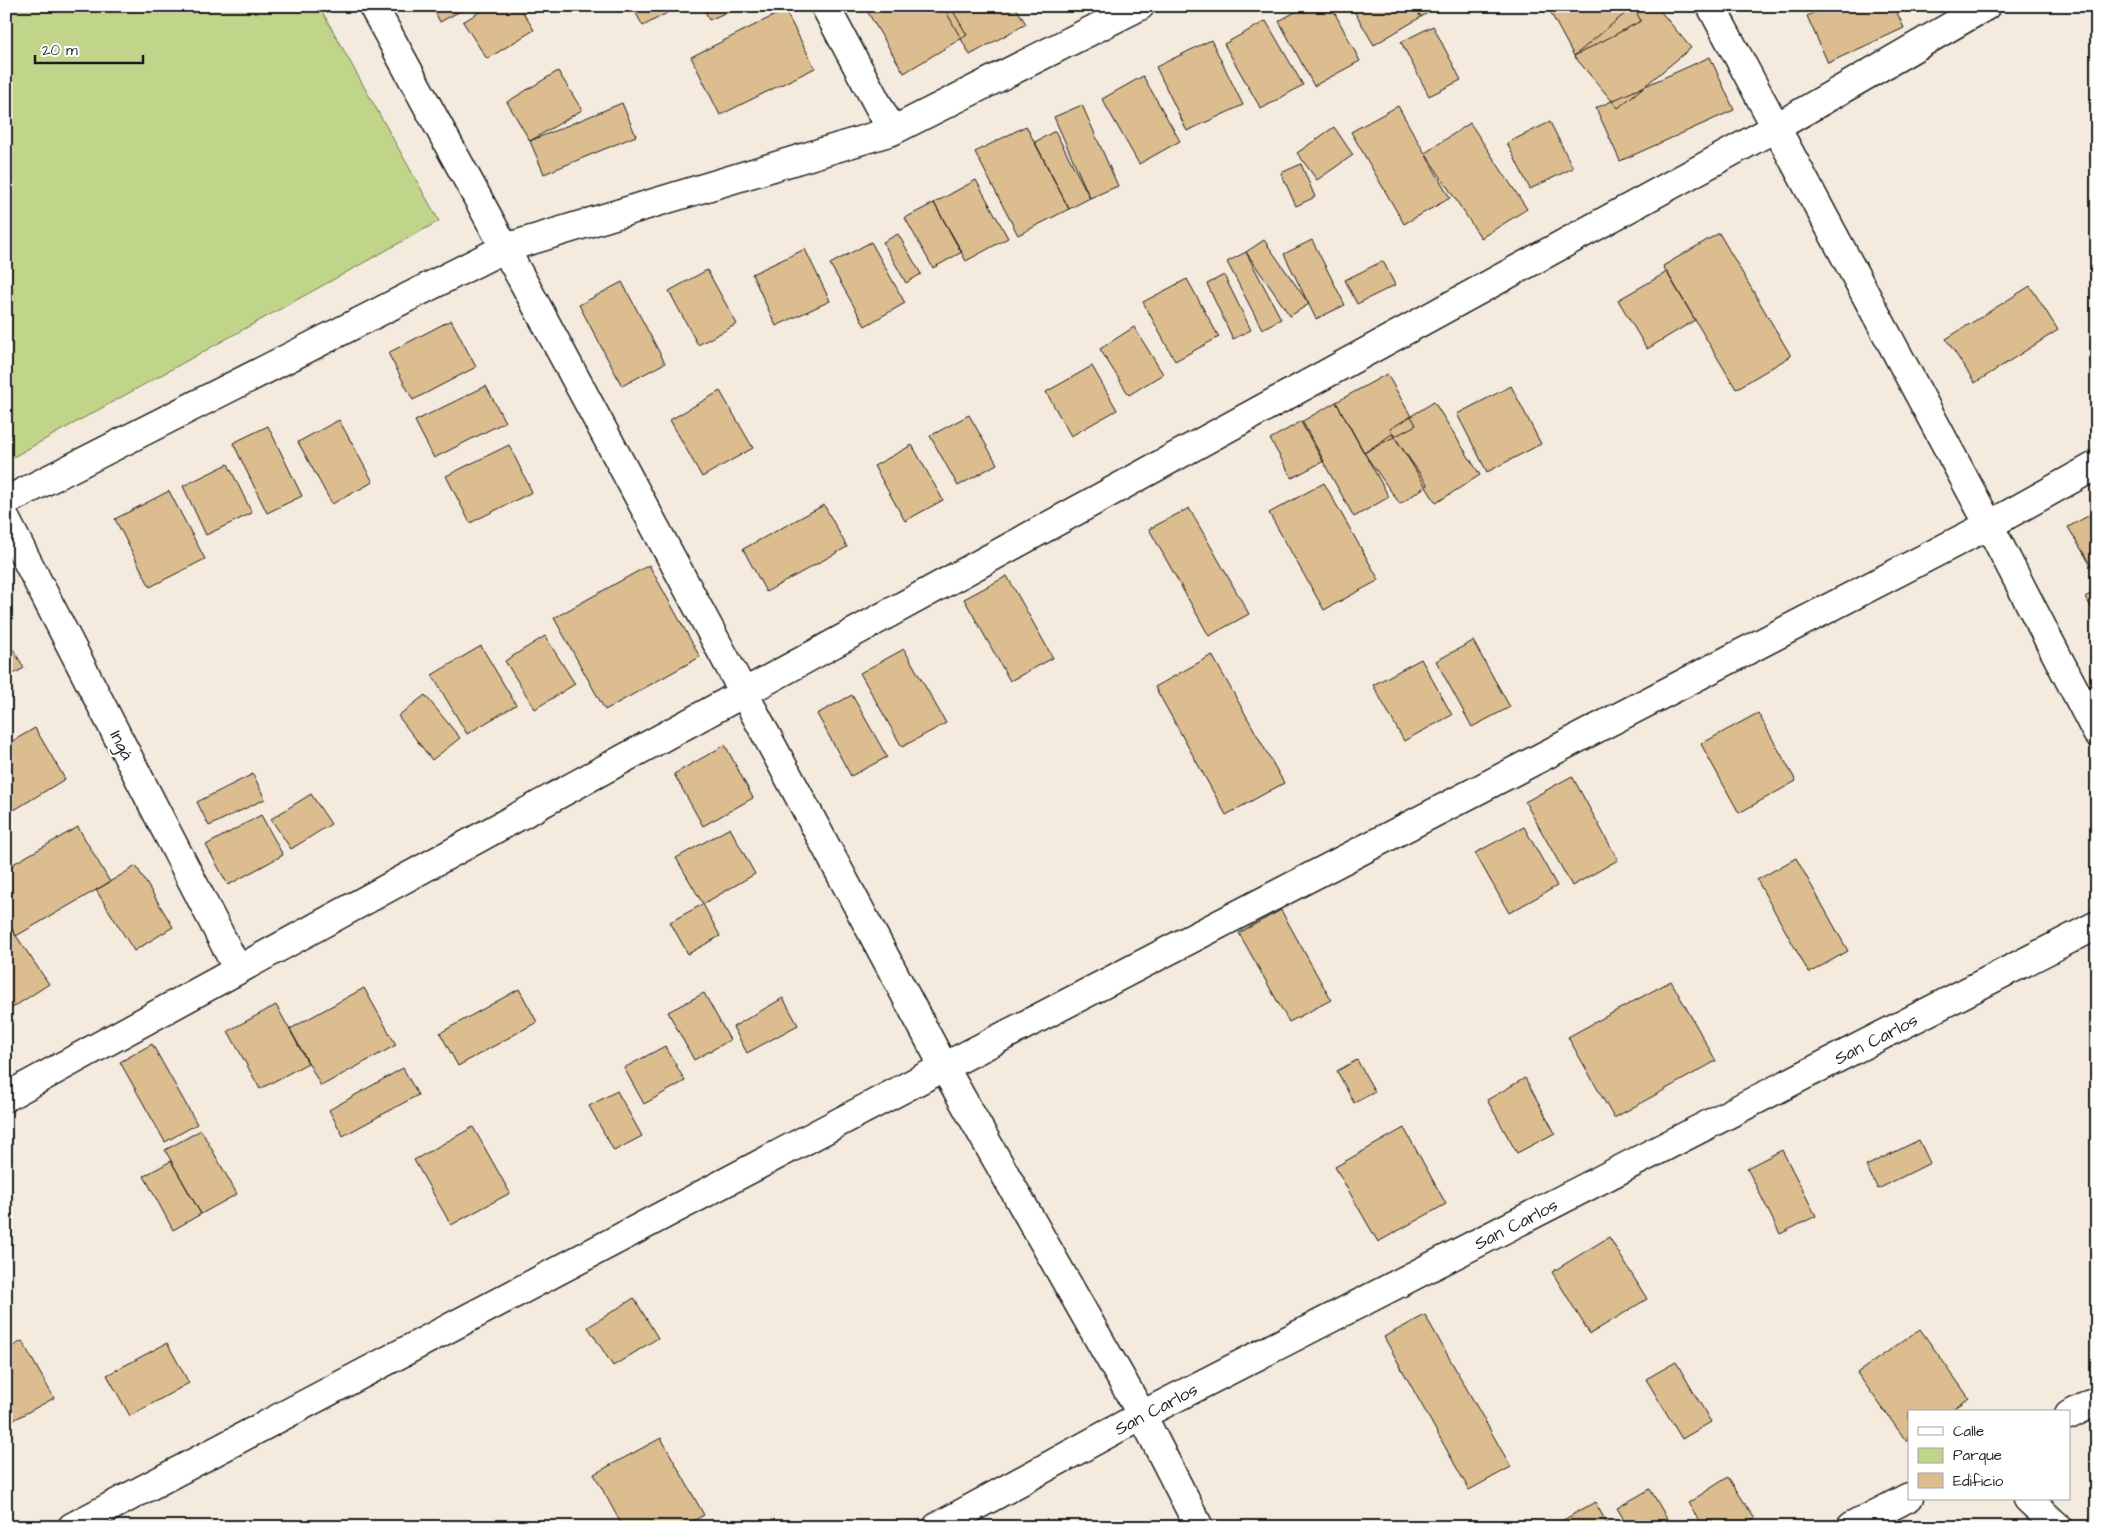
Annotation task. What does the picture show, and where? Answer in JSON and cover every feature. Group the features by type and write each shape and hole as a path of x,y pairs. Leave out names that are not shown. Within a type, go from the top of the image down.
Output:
{"street":[{"path":"373,6 505,248 944,1067 1142,1415 1199,1527"},
{"path":"826,6 892,131"},
{"path":"6,501 505,248 892,131 1140,6"},
{"path":"1711,6 1989,526 2097,733"},
{"path":"6,1097 1775,128 1986,6"},
{"path":"72,1527 944,1067 1989,526 2097,465"},
{"name":"Ingá","path":"6,520 238,970"},
{"name":"San Carlos","path":"937,1527 1142,1415 2097,925"},
{"path":"2070,1414 2097,1401"},
{"path":"1851,1527 1908,1498"},
{"path":"2029,1500 2058,1527"}],"green space":[{"path":"6,6 319,6 439,221 6,461"}],"building":[{"path":"432,6 465,6 466,8 440,22"},
{"path":"489,6 519,6 534,30 487,59 463,22"},
{"path":"632,6 680,6 643,26"},
{"path":"703,6 741,6 709,20"},
{"path":"864,6 950,6 967,35 904,73"},
{"path":"943,6 1015,6 1026,24 970,55"},
{"path":"1306,6 1331,6 1360,61 1314,86 1279,21"},
{"path":"1351,6 1414,6 1421,17 1374,45"},
{"path":"1414,6 1439,6 1421,17"},
{"path":"1547,6 1633,6 1641,21 1574,56"},
{"path":"1634,6 1656,6 1691,48 1618,108 1574,56"},
{"path":"1827,6 1894,6 1904,28 1828,63 1807,16"},
{"path":"785,10 815,68 720,115 691,57"},
{"path":"1266,21 1303,85 1261,109 1224,44"},
{"path":"1433,26 1461,80 1429,96 1401,42"},
{"path":"1211,40 1243,105 1187,131 1156,67"},
{"path":"1710,57 1734,110 1620,161 1596,108"},
{"path":"558,71 582,110 530,141 507,102"},
{"path":"1143,76 1180,141 1139,164 1102,99"},
{"path":"622,103 636,136 544,174 530,141"},
{"path":"1082,105 1118,186 1090,198 1054,117"},
{"path":"1398,106 1450,198 1404,224 1351,132"},
{"path":"1550,122 1573,168 1530,189 1507,143"},
{"path":"1470,123 1527,209 1481,238 1425,153"},
{"path":"1026,126 1069,209 1018,235 975,152"},
{"path":"1334,127 1353,155 1317,180 1297,153"},
{"path":"1055,131 1090,198 1069,209 1035,142"},
{"path":"1301,164 1315,197 1296,206 1281,173"},
{"path":"976,180 1008,238 966,261 934,203"},
{"path":"934,203 962,252 933,268 905,218"},
{"path":"1719,233 1791,356 1736,389 1663,266"},
{"path":"898,234 921,274 906,283 883,242"},
{"path":"1264,240 1309,304 1290,316 1246,252"},
{"path":"1312,240 1345,305 1316,319 1284,254"},
{"path":"871,242 905,303 865,326 830,264"},
{"path":"805,249 830,301 776,326 752,274"},
{"path":"1246,252 1281,319 1262,329 1227,262"},
{"path":"1383,261 1395,285 1357,304 1345,280"},
{"path":"707,270 737,324 698,345 669,291"},
{"path":"1667,272 1695,320 1647,349 1618,300"},
{"path":"1224,275 1251,330 1233,339 1207,284"},
{"path":"1187,279 1219,337 1175,361 1143,302"},
{"path":"622,282 665,363 622,386 579,305"},
{"path":"2030,286 2058,330 1975,383 1946,339"},
{"path":"451,320 476,367 413,400 388,353"},
{"path":"1134,327 1163,374 1129,395 1100,349"},
{"path":"1092,366 1117,410 1071,436 1046,392"},
{"path":"1387,374 1416,425 1364,453 1336,402"},
{"path":"486,386 505,422 434,458 415,421"},
{"path":"1511,386 1541,444 1487,472 1457,414"},
{"path":"720,391 753,448 702,477 670,420"},
{"path":"1336,402 1389,497 1354,517 1301,422"},
{"path":"1434,402 1480,475 1436,503 1390,429"},
{"path":"969,415 997,464 958,486 930,436"},
{"path":"339,420 373,482 332,504 298,442"},
{"path":"1302,421 1324,461 1292,478 1270,439"},
{"path":"268,426 302,496 267,513 233,443"},
{"path":"1392,434 1428,485 1400,504 1364,453"},
{"path":"509,445 532,492 470,523 446,476"},
{"path":"912,445 943,500 905,521 874,466"},
{"path":"228,464 252,513 206,535 183,486"},
{"path":"1324,483 1379,580 1324,610 1269,513"},
{"path":"169,491 205,559 150,587 115,519"},
{"path":"824,505 847,547 766,592 743,549"},
{"path":"1189,508 1249,614 1209,636 1149,529"},
{"path":"2097,511 2097,576 2068,527"},
{"path":"649,565 700,657 605,710 554,618"},
{"path":"1007,576 1053,658 1010,681 964,599"},
{"path":"2097,590 2097,616 2085,597"},
{"path":"545,636 575,684 535,709 505,661"},
{"path":"6,637 24,668 6,678"},
{"path":"1473,641 1510,707 1472,727 1436,661"},
{"path":"481,646 516,705 467,734 432,675"},
{"path":"904,649 946,723 902,747 860,673"},
{"path":"1212,655 1284,783 1226,815 1155,687"},
{"path":"1421,659 1452,715 1404,741 1373,685"},
{"path":"425,695 460,738 432,760 398,716"},
{"path":"852,695 887,757 851,776 817,714"},
{"path":"1758,713 1796,781 1739,813 1701,744"},
{"path":"35,728 65,779 6,815 6,745"},
{"path":"725,745 753,798 703,826 674,774"},
{"path":"253,774 265,799 209,826 197,802"},
{"path":"1572,776 1618,860 1572,886 1525,802"},
{"path":"311,794 331,824 291,849 271,819"},
{"path":"261,815 283,855 228,885 206,845"},
{"path":"78,827 110,882 16,936 6,918 6,868"},
{"path":"1524,827 1557,886 1509,913 1475,853"},
{"path":"730,828 755,874 703,904 676,858"},
{"path":"1796,858 1848,951 1809,973 1757,880"},
{"path":"136,866 173,927 134,951 96,890"},
{"path":"703,904 720,936 688,954 670,922"},
{"path":"1281,910 1331,1000 1289,1022 1239,933"},
{"path":"6,921 49,984 6,1012"},
{"path":"1671,981 1716,1061 1614,1118 1568,1037"},
{"path":"364,988 396,1045 321,1086 290,1029"},
{"path":"519,989 537,1022 458,1066 440,1033"},
{"path":"704,993 730,1040 694,1060 668,1012"},
{"path":"783,998 798,1025 747,1053 733,1027"},
{"path":"276,1005 308,1063 260,1089 228,1031"},
{"path":"152,1044 197,1124 165,1142 120,1062"},
{"path":"665,1046 685,1081 644,1104 624,1068"},
{"path":"1357,1060 1375,1092 1354,1103 1337,1071"},
{"path":"403,1068 418,1095 343,1136 329,1110"},
{"path":"1525,1078 1555,1133 1517,1153 1487,1100"},
{"path":"617,1091 642,1136 614,1151 589,1106"},
{"path":"473,1127 510,1193 451,1225 414,1160"},
{"path":"1404,1128 1446,1204 1378,1242 1335,1167"},
{"path":"201,1130 237,1194 201,1214 165,1150"},
{"path":"1919,1140 1930,1163 1878,1189 1866,1166"},
{"path":"1782,1150 1816,1216 1780,1234 1747,1168"},
{"path":"171,1161 201,1214 173,1230 144,1176"},
{"path":"1609,1237 1647,1299 1590,1334 1552,1272"},
{"path":"634,1298 658,1338 613,1366 588,1327"},
{"path":"1425,1315 1511,1467 1469,1490 1384,1337"},
{"path":"1920,1329 1969,1398 1953,1410 1908,1410 1907,1442 1857,1373"},
{"path":"22,1341 54,1398 8,1423 6,1420 6,1350"},
{"path":"167,1343 189,1383 130,1416 107,1375"},
{"path":"1676,1362 1711,1422 1682,1439 1646,1379"},
{"path":"661,1438 704,1515 682,1527 623,1527 594,1474"},
{"path":"1728,1477 1755,1519 1743,1527 1703,1527 1688,1503"},
{"path":"1650,1489 1672,1527 1628,1527 1617,1508"},
{"path":"1595,1502 1609,1527 1551,1527"}]}
